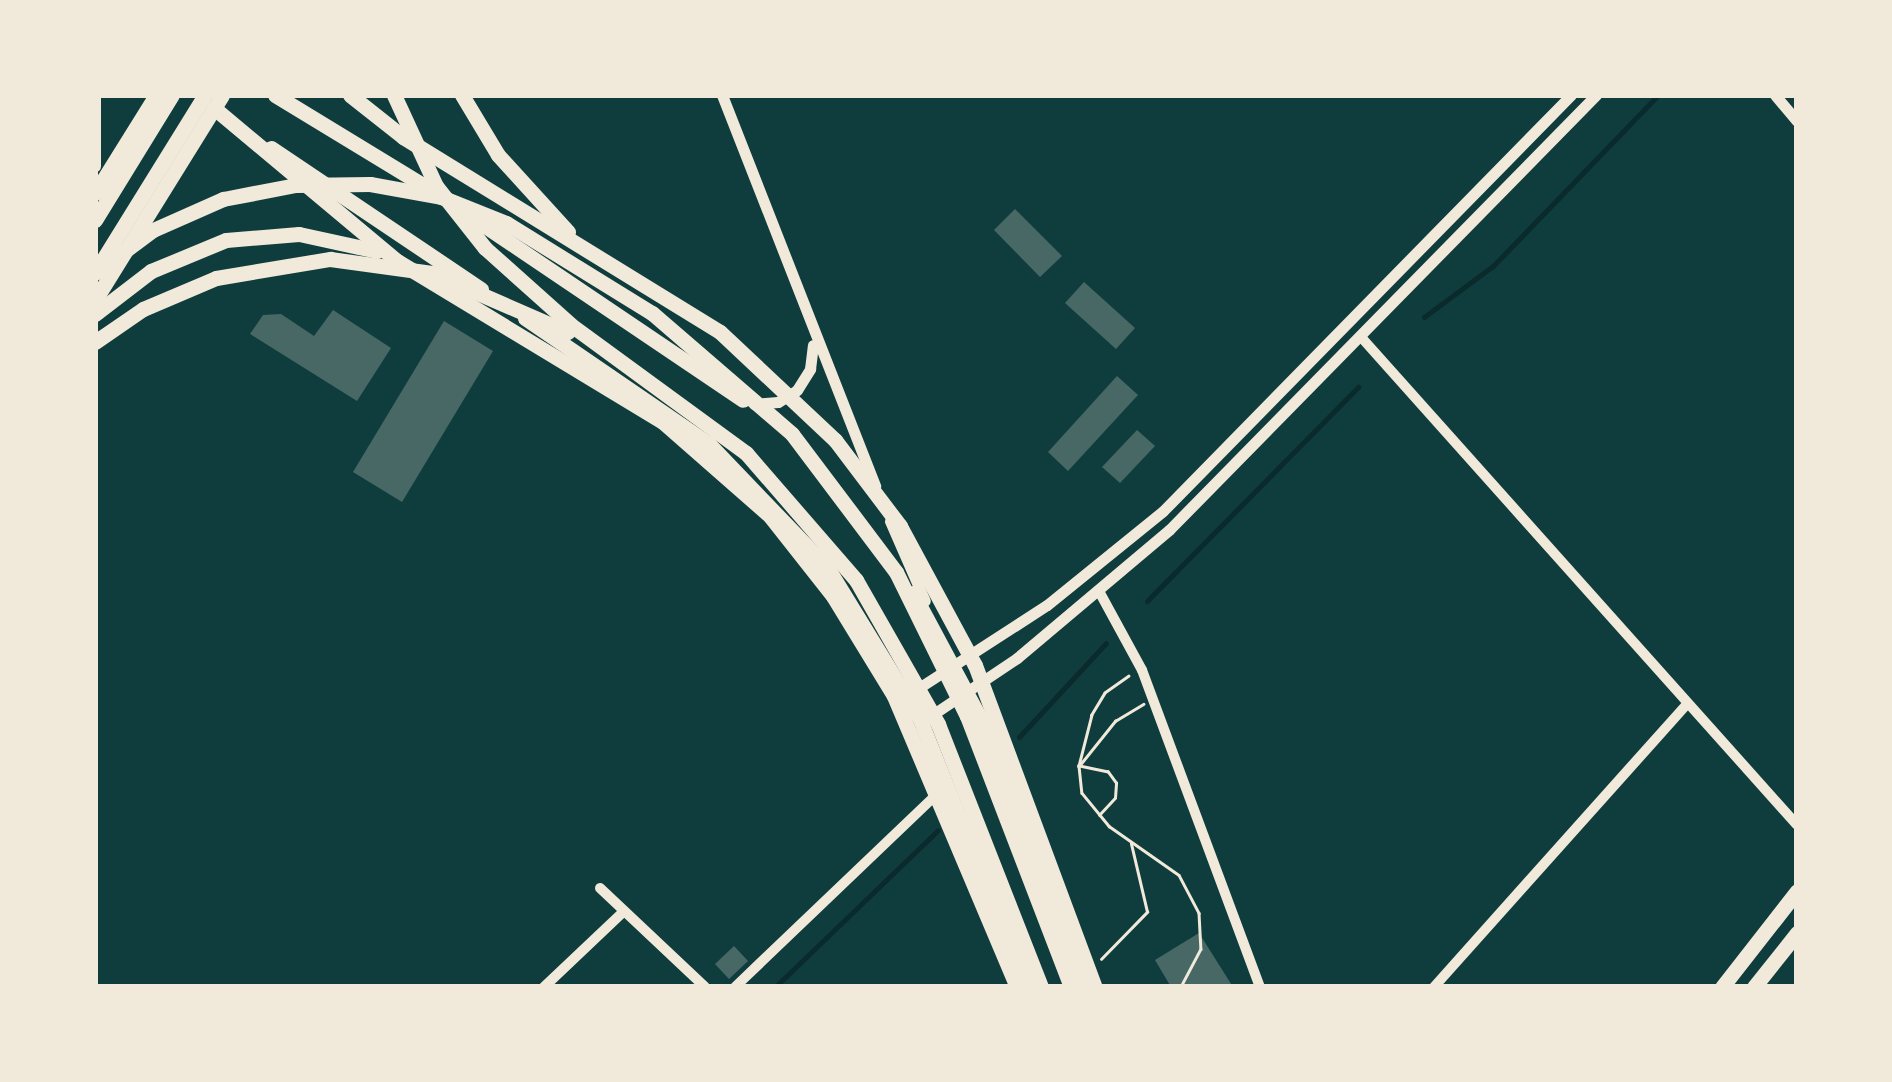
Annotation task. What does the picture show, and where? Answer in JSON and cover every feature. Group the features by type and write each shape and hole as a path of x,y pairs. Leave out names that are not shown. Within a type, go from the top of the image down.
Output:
{"main road":[{"path":"95,193 156,95"},
{"path":"95,220 172,95"},
{"path":"195,95 213,99 708,444 816,554 922,722 1027,987"},
{"path":"275,95 396,167 744,401 860,519 954,662 1079,982"},
{"path":"350,95 392,129 735,343 812,414 879,496 938,591 993,705 1095,987"},
{"path":"394,95 428,172 473,236 555,312 657,385 780,486 878,612 958,767 1042,987"},
{"path":"462,95 529,192 814,458 896,572 968,716 1079,982"},
{"path":"213,99 397,261 663,422 727,474 791,540 894,696 1017,987"},
{"path":"95,273 213,99"},
{"path":"95,300 213,99"},
{"path":"95,273 153,230 223,199 296,184 370,184 441,198 513,226 594,272 690,342"},
{"path":"95,314 175,258 250,236 322,236 397,261"},
{"path":"95,342 155,303 216,278 287,262 369,261 417,268 497,296 657,385"},
{"path":"1722,987 1797,891"},
{"path":"1754,987 1797,933"}],"street":[{"path":"95,95 95,166"},
{"path":"722,95 810,331 954,662"},
{"path":"908,695 1047,605 1163,511 1570,95"},
{"path":"922,722 1100,593 1361,338 1596,95"},
{"path":"1776,95 1797,120"},
{"path":"744,401 770,404 797,390 812,360 810,331"},
{"path":"1361,338 1797,825"},
{"path":"1100,593 1142,670 1260,987"},
{"path":"1434,987 1686,704"},
{"path":"735,987 949,783"},
{"path":"600,888 706,987"},
{"path":"544,987 624,910"}],"path":[{"path":"1142,670 1104,694 1092,715 1079,766 1082,793 1098,816 1179,874 1199,913 1200,949 1180,987"},
{"path":"1079,766 1115,720 1154,700"},
{"path":"1079,766 1108,772 1116,783 1114,798 1098,816"},
{"path":"1079,982 1131,935 1147,912 1131,843"}],"building":[{"path":"1015,209 1062,256 1040,277 994,230"},
{"path":"1084,282 1135,328 1116,349 1065,303"},
{"path":"333,310 391,348 357,401 250,334 263,315 281,314 314,336"},
{"path":"444,321 493,351 402,502 353,472"},
{"path":"1117,376 1138,395 1068,471 1048,452"},
{"path":"1137,430 1155,446 1120,483 1102,467"},
{"path":"1199,933 1233,987 1171,987 1155,960"},
{"path":"734,946 748,961 729,979 715,964"}],"waterway":[{"path":"1424,317 1493,266 1658,95"},
{"path":"1147,601 1358,387"},
{"path":"1019,737 1106,643"},
{"path":"775,987 938,830"}]}
